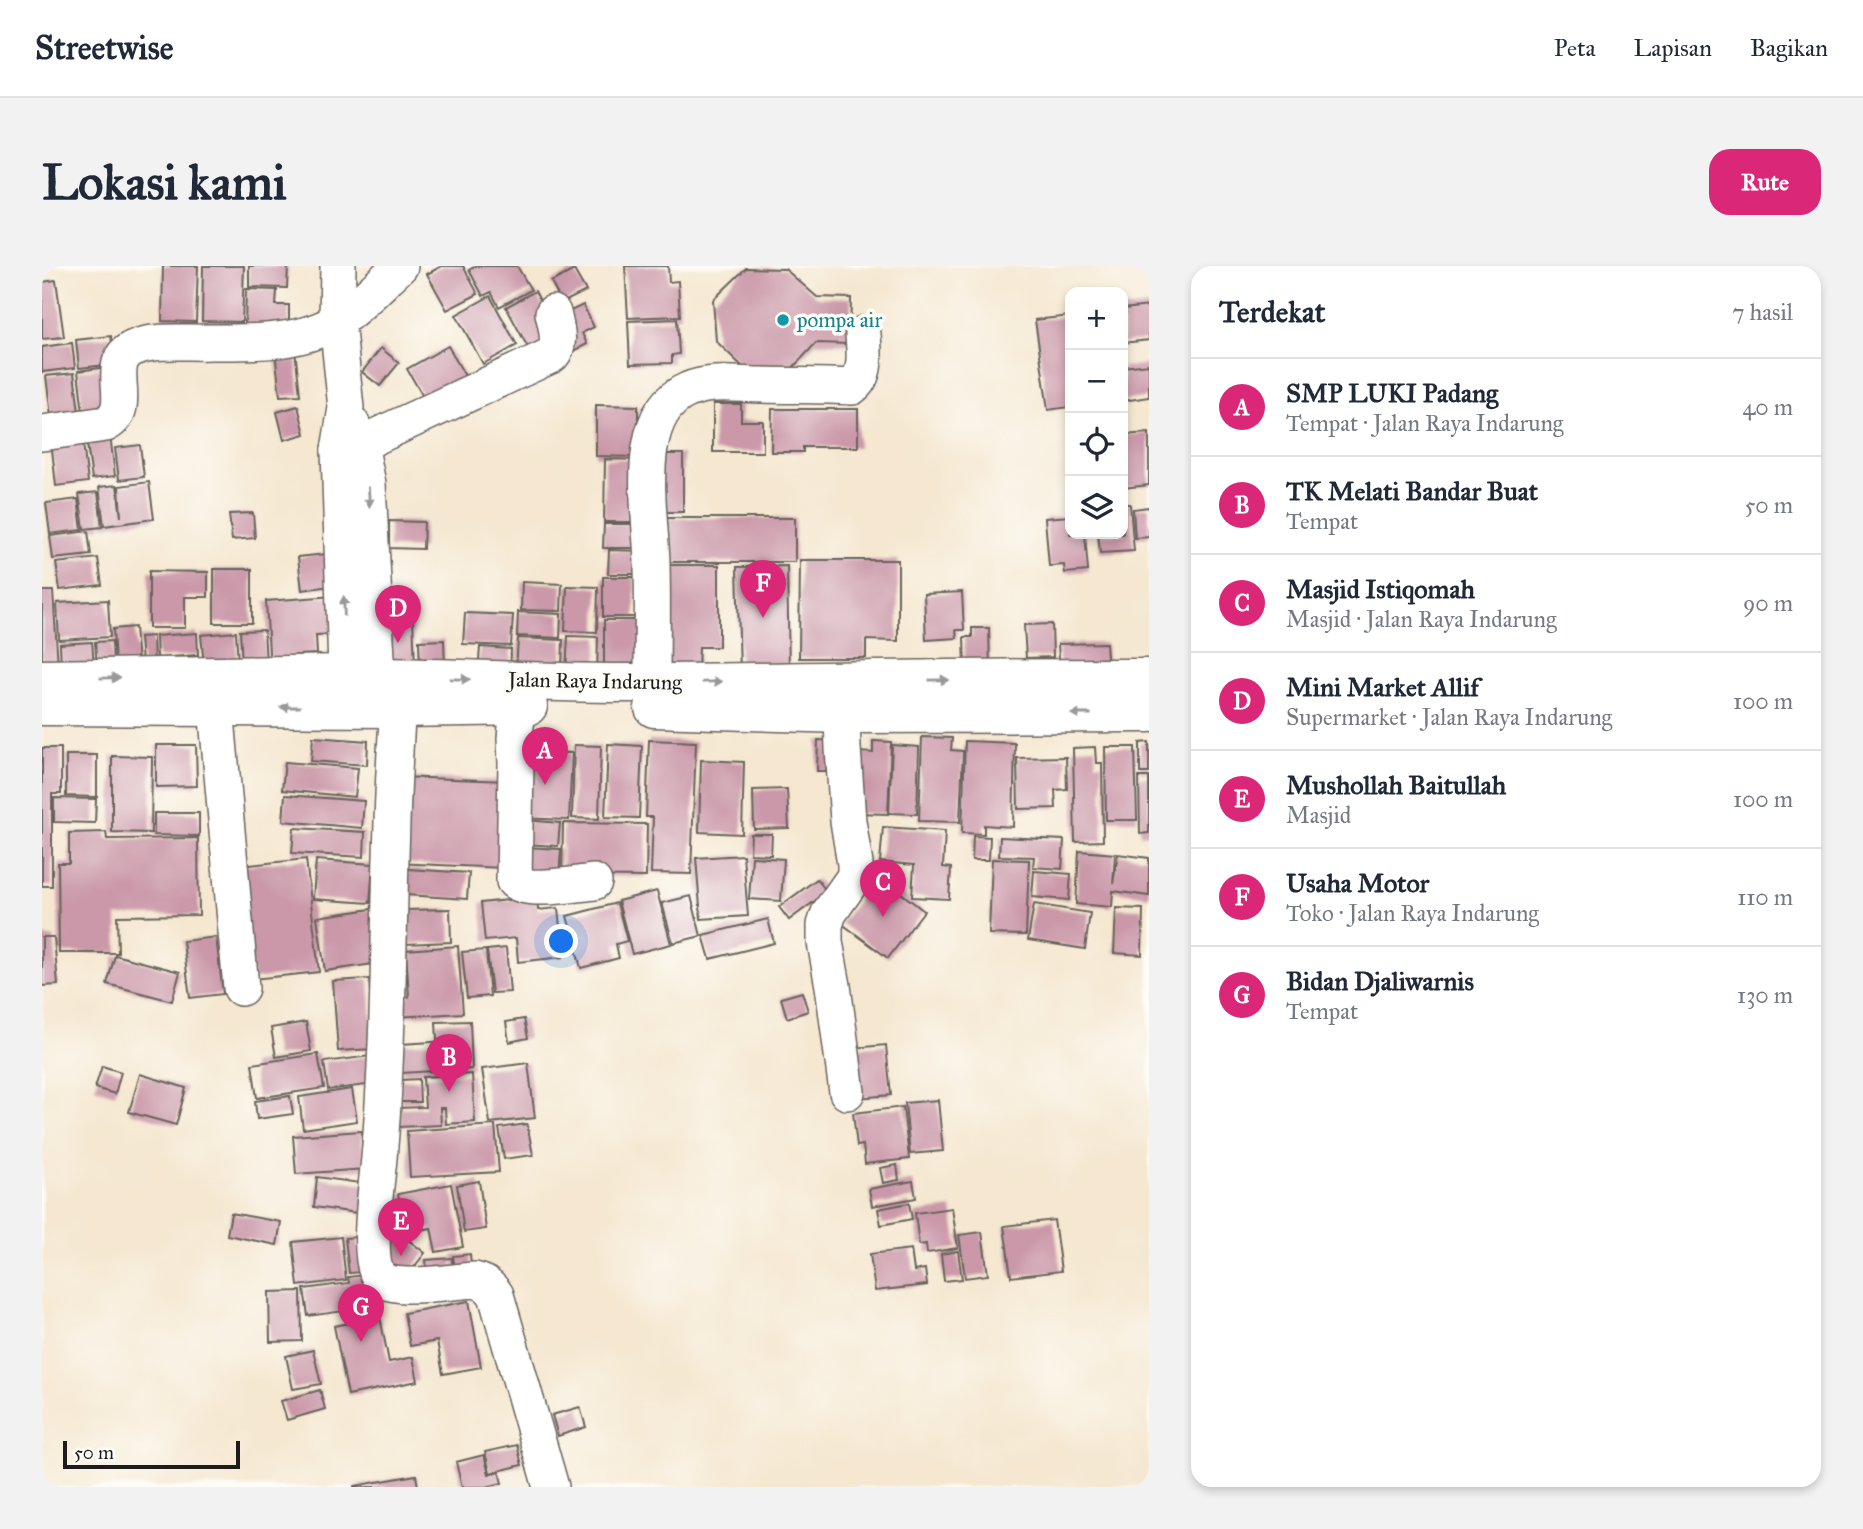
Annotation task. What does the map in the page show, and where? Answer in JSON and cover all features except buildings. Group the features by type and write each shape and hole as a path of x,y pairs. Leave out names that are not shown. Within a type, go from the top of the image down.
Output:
{"highway":[{"name":"Jalan Raya Indarung","path":"42,706 216,707 374,692 652,683 818,702 849,682 1149,678"},
{"name":"Jalan Raya Indarung","path":"42,679 374,692 517,705 818,702 1149,713"}],"street":[{"path":"338,266 337,321 349,447 374,692 391,822 385,1093 374,1224 375,1269 386,1283 394,1285 474,1280 490,1287 496,1295 551,1487"},
{"path":"42,433 106,424 113,420 121,400 118,371 127,352 137,346 276,340 304,335 337,321 400,266"},
{"path":"349,447 552,355 556,351 558,341 553,313"},
{"path":"652,683 652,564 647,470 656,424 666,407 675,396 690,389 716,384 852,387 862,374 863,334"},
{"path":"818,702 843,748 848,821 855,864 855,876 829,913 825,925 847,1092"},
{"path":"517,705 514,881 522,886 594,882"},
{"path":"216,707 241,988"}],"place":[{"name":"pompa air","path":"783,320"},
{"name":"Usaha Motor","path":"763,618"},
{"name":"Mini Market Allif","path":"398,643"},
{"name":"SMP LUKI Padang","path":"545,785"},
{"name":"Masjid Istiqomah","path":"883,917"},
{"name":"TK Melati Bandar Buat","path":"449,1092"},
{"name":"Mushollah Baitullah","path":"401,1256"},
{"name":"Bidan Djaliwarnis","path":"361,1342"}]}
